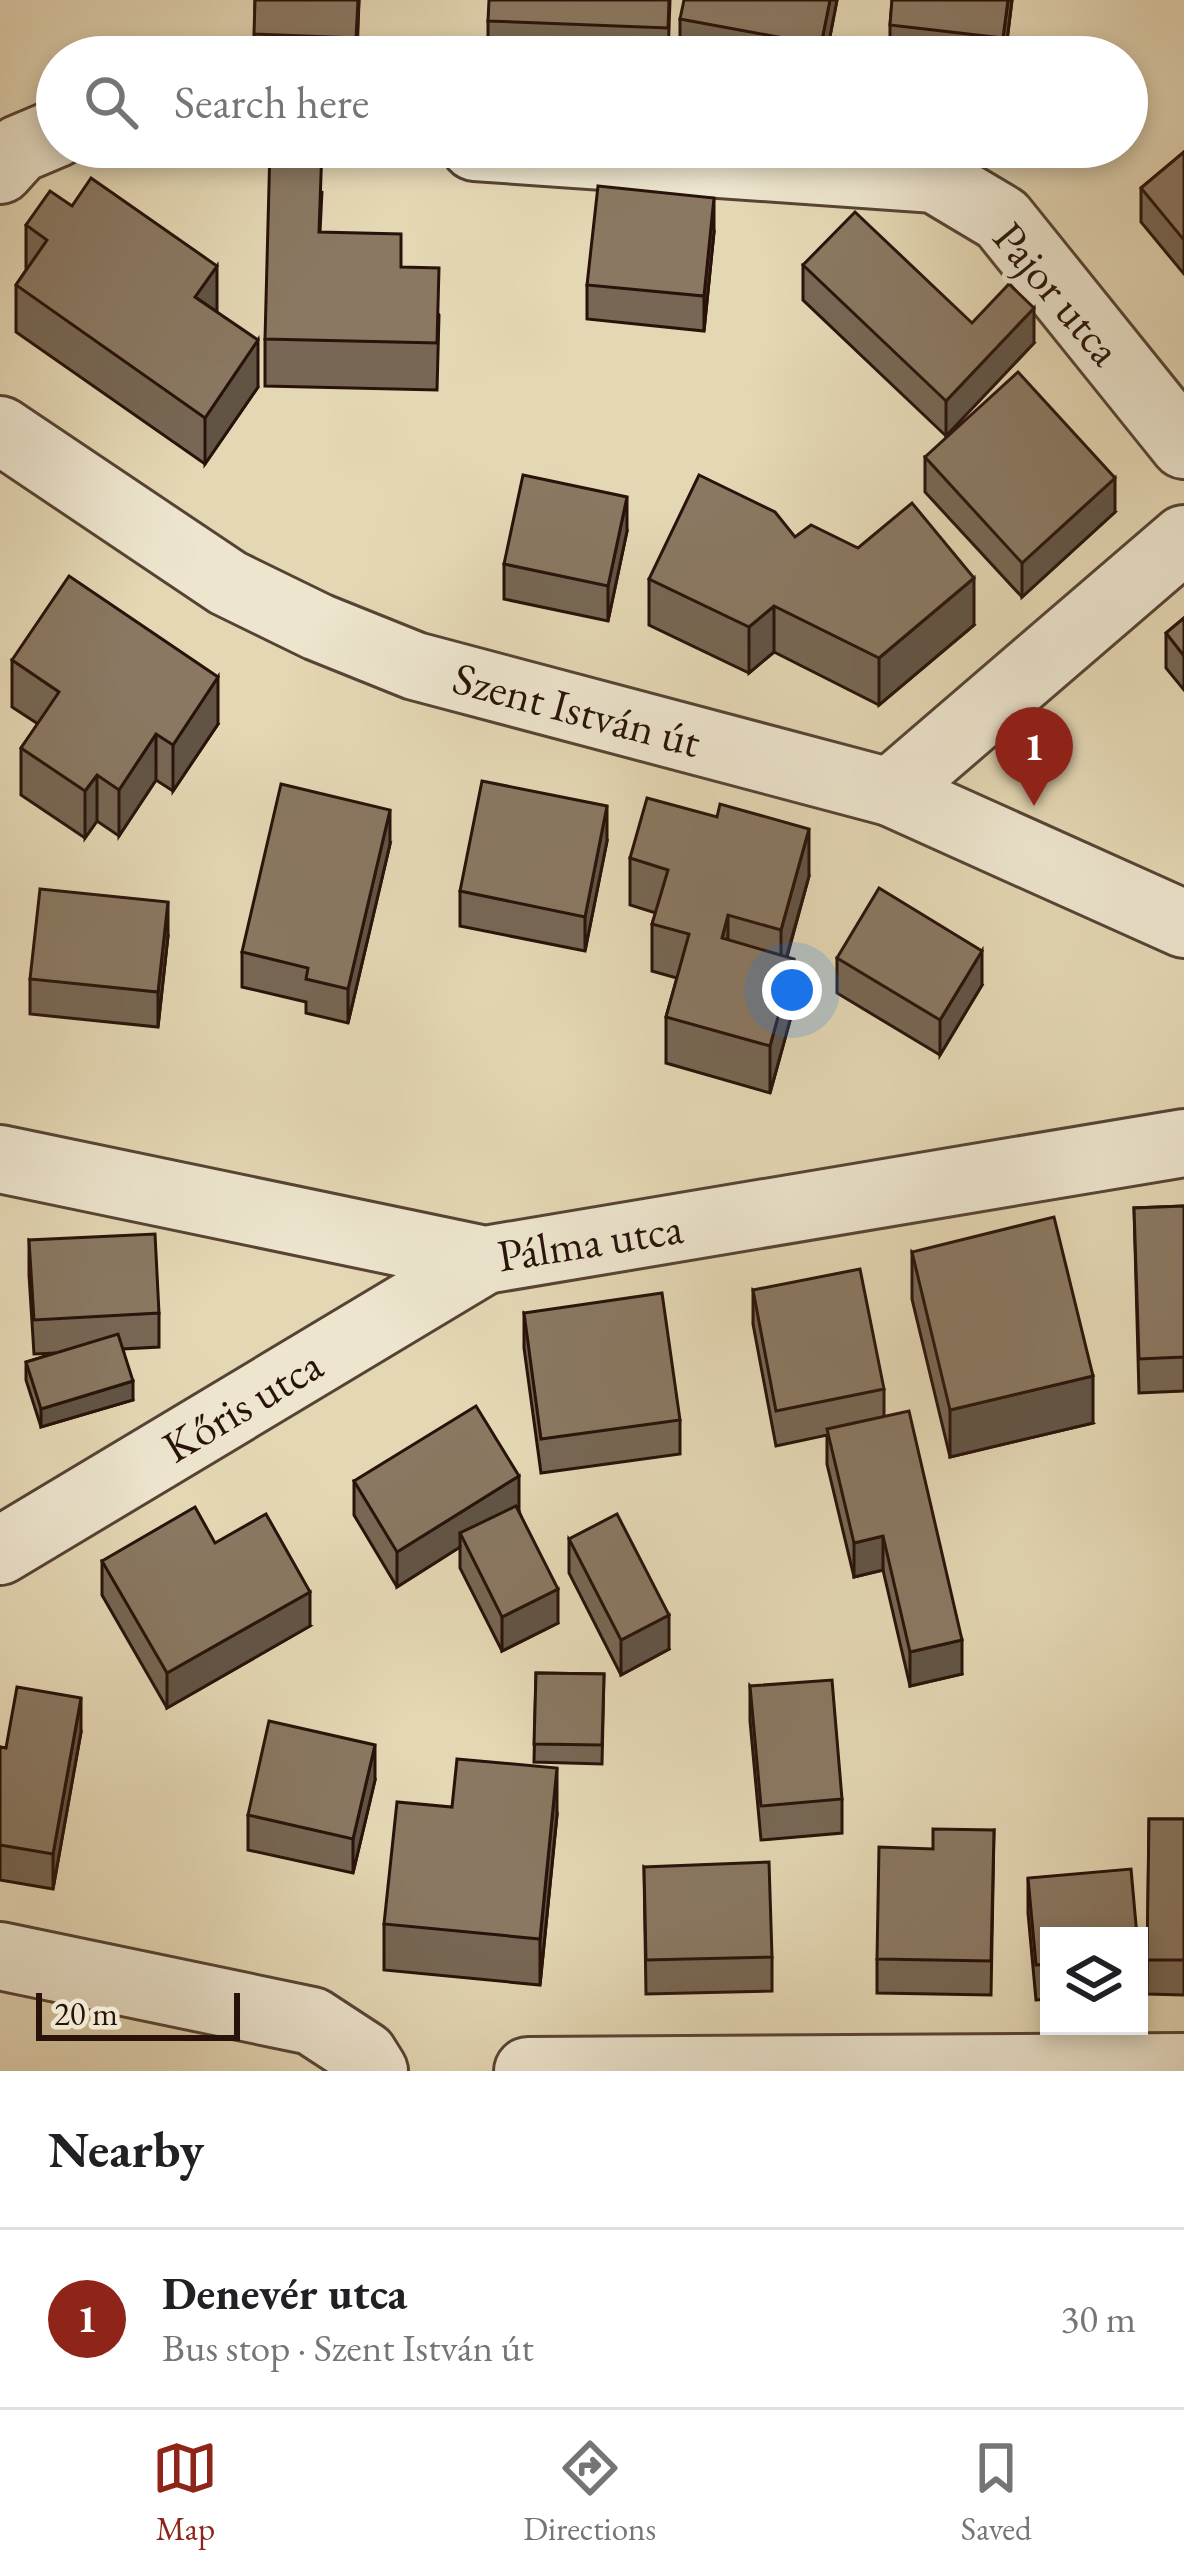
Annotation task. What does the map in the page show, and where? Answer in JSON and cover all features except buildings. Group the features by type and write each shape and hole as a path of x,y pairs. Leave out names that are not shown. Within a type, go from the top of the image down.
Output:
{"street":[{"path":"0,170 20,149 36,142"},
{"name":"Pajor utca","path":"777,168 935,179 1003,220 1184,445"},
{"name":"Szent István út","path":"0,430 228,583 318,627 416,666 890,792 1184,924"},
{"path":"890,792 1184,539"},
{"name":"Pálma utca","path":"0,1159 484,1260 1184,1143"},
{"name":"Kőris utca","path":"0,1551 484,1260"},
{"path":"0,1956 312,2021 364,2055 374,2071"},
{"path":"528,2071 1184,2067"}],"place":[{"name":"Denevér utca","path":"1034,806"}]}
